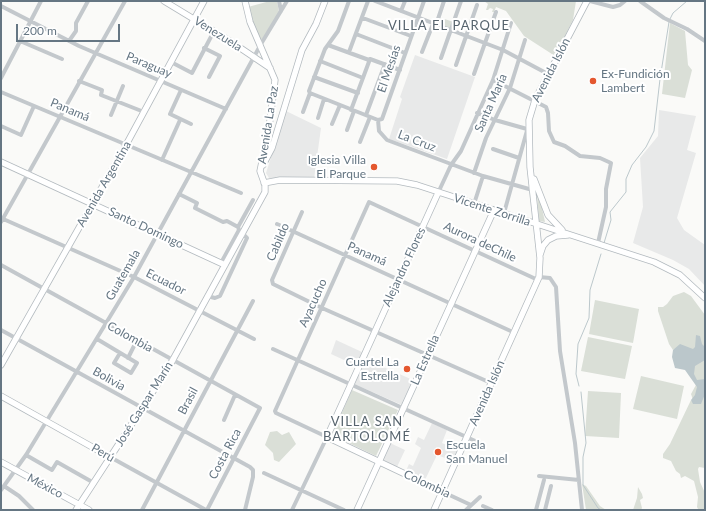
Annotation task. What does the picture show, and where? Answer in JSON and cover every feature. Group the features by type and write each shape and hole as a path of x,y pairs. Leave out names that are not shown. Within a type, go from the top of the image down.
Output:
{"main road":[{"name":"Venezuela","path":"164,1 271,68"},
{"name":"Avenida Argentina","path":"1,365 126,145 204,1"},
{"name":"Avenida La Paz","path":"245,1 250,22 274,76 275,86 267,142 261,167 261,177 264,183"},
{"path":"261,167 272,148 302,50 316,24 325,1"},
{"name":"Avenida Islón","path":"539,278 531,188 528,128 535,100 588,1"},
{"name":"Santo Domingo","path":"1,162 223,264"},
{"path":"530,167 548,215 558,227 570,234"},
{"name":"Vicente Zorrilla","path":"264,183 280,180 397,182 417,185 647,259 686,279 705,298"},
{"name":"José Gaspar Marín","path":"78,507 172,360 223,264 243,234 265,192 264,183"},
{"name":"Alejandro Flores","path":"327,437 438,193"},
{"name":"La Estrella","path":"357,510 494,210"},
{"name":"Avenida Islón","path":"434,510 539,278 540,258 534,223"},
{"path":"540,258 543,246 548,240 556,236 570,234"},
{"name":"Perú","path":"1,396 110,457"},
{"name":"Colombia","path":"327,437 443,492"},
{"name":"México","path":"1,462 78,507 89,510"}],"street":[{"path":"1,78 41,1"},
{"path":"69,42 76,31 76,23 87,1"},
{"path":"2,220 125,1"},
{"path":"279,1 281,11"},
{"name":"Guatemala","path":"2,488 26,455 134,277 261,44 287,1"},
{"path":"303,112 320,61 328,45 338,31 349,1"},
{"path":"349,52 368,1"},
{"path":"376,1 503,50 548,74"},
{"path":"401,11 405,1"},
{"name":"El Mesías","path":"378,120 382,119 400,70 404,53 424,1"},
{"path":"422,52 444,1"},
{"path":"441,58 461,1"},
{"path":"588,1 613,7 625,1"},
{"path":"640,1 669,21 687,29 705,41"},
{"path":"456,66 477,5"},
{"name":"Paraguay","path":"1,6 69,42 226,109"},
{"path":"474,74 496,12"},
{"path":"362,18 411,36"},
{"name":"Alejandro Flores","path":"438,193 451,165 461,151 493,80 510,23"},
{"path":"171,62 192,73 214,31"},
{"path":"356,34 404,53"},
{"name":"Santa María","path":"474,173 486,138 510,88 525,40"},
{"path":"20,41 62,59"},
{"path":"328,45 400,70"},
{"path":"204,48 220,56 209,76 215,77"},
{"path":"347,130 370,60"},
{"path":"217,61 222,64"},
{"path":"320,61 363,78"},
{"path":"360,142 385,64"},
{"path":"314,77 358,93"},
{"path":"493,80 535,100 548,109 549,131 554,142 565,146 580,156 600,158 611,163 606,189 606,207 598,243"},
{"path":"79,81 102,90 101,95 144,112"},
{"path":"111,115 123,86"},
{"path":"181,90 170,114 191,124"},
{"name":"Panamá","path":"1,92 241,193"},
{"path":"310,93 378,120"},
{"path":"318,118 324,99"},
{"path":"332,124 340,105"},
{"path":"1,126 22,135 34,106"},
{"path":"478,113 495,120 528,128 504,213"},
{"path":"162,160 180,120"},
{"name":"La Cruz","path":"378,120 379,131 384,138 474,173 511,185 531,188"},
{"path":"493,149 519,158"},
{"path":"474,204 483,176"},
{"path":"179,194 197,204 195,208 223,222 227,221 238,226"},
{"path":"223,264 239,230 238,226 253,200"},
{"name":"Aurora deChile","path":"369,202 475,251 539,278 550,278 556,287 560,351 575,443 579,480"},
{"name":"Ayacucho","path":"275,412 369,202"},
{"name":"Cabildo","path":"302,212 272,280 273,284 322,308"},
{"name":"Ecuador","path":"2,220 134,277 254,339"},
{"name":"Panamá","path":"276,224 515,333"},
{"name":"José Gaspar Marín","path":"207,296 215,298 220,296 247,238 243,234"},
{"name":"Colombia","path":"1,264 260,408"},
{"name":"Brasil","path":"142,510 253,301"},
{"path":"322,308 491,383"},
{"name":"Bolivia","path":"1,330 183,432 250,467 253,470 245,510"},
{"path":"97,339 137,363 131,373 114,363 120,353"},
{"path":"128,358 137,340"},
{"path":"273,349 484,445"},
{"path":"224,420 235,395"},
{"name":"Costa Rica","path":"206,510 260,408"},
{"name":"Colombia","path":"275,412 327,437"},
{"name":"Alejandro Flores","path":"292,510 327,437"},
{"path":"26,455 52,470 57,462 94,483"},
{"name":"Perú","path":"110,457 206,510"},
{"path":"264,473 344,510"},
{"path":"539,476 579,480 582,510"},
{"path":"536,510 544,480"},
{"path":"545,510 551,486"},
{"path":"2,488 19,496 33,510"},
{"name":"Colombia","path":"443,492 471,505"},
{"path":"540,496 548,498"},
{"path":"466,510 480,497"},
{"path":"483,506 492,510"}],"shaded area":[{"path":"270,1 277,1 279,12 261,41 251,20 248,7"},
{"path":"484,1 576,1 573,20 555,56 524,36 506,11 496,7 494,12 492,12 493,9 490,8 486,10 488,4"},
{"path":"438,17 454,22 451,30 436,25"},
{"path":"670,23 685,31 688,65 692,70 685,98 662,94"},
{"path":"415,55 475,77 447,159 389,139 402,99 400,97"},
{"path":"659,110 696,116 687,150 696,153 677,218 684,230 705,245 705,286 689,269 673,260 633,243 643,207 640,158 658,136"},
{"path":"286,111 321,128 314,179 269,178 266,173"},
{"path":"537,194 540,199 545,222 539,221"},
{"path":"684,292 691,296 705,315 705,468 699,467 698,469 700,482 705,493 705,510 698,509 697,507 698,497 694,481 685,476 681,478 671,461 663,458 663,454 670,444 691,400 694,403 691,394 697,383 675,349 673,350 669,344 658,311 658,307 663,307 673,296"},
{"path":"595,300 639,309 633,343 589,334"},
{"path":"696,335 700,336 702,344 705,347 705,360 695,366 694,374 697,380 705,379 705,394 701,404 693,404 691,400 695,395 697,387 685,370 675,368 672,357 673,350 680,344 693,349 695,347"},
{"path":"588,337 632,346 625,379 581,371"},
{"path":"336,340 362,352 357,366 331,354"},
{"path":"365,359 413,380 402,405 354,384"},
{"path":"641,376 684,386 677,419 633,409"},
{"path":"352,390 398,410 376,456 332,435"},
{"path":"588,391 621,393 619,438 585,436"},
{"name":"Escuela San Manuel","path":"432,423 447,430 442,443 459,451 453,461 437,455 424,482 405,473 409,464 413,466 421,448 415,444 418,437 424,440"},
{"path":"277,431 282,435 289,432 296,444 279,462 274,460 273,453 265,445 270,432"},
{"path":"390,443 405,450 397,467 383,460"},
{"path":"582,484 586,486 600,506 606,510 586,510"},
{"path":"638,487 643,498 640,500 642,508 641,510 633,510 637,498"}],"waterway":[{"path":"670,19 673,13 687,1"},
{"path":"604,243 611,220 610,212 626,192 626,179 632,165 646,147 654,131 669,22"},
{"path":"579,386 576,374 578,344 589,318 590,290 601,254"},
{"path":"581,392 586,443 583,457 583,485 598,508 601,510"}],"place":[{"name":"Ex-Fundición Lambert","path":"593,81"},
{"name":"Iglesia Villa El Parque","path":"374,167"},
{"name":"Cuartel La Estrella","path":"407,369"},
{"name":"Escuela San Manuel","path":"438,452"}],"district":[{"name":"VILLA EL PARQUE","path":"449,26"},
{"name":"VILLA SAN BARTOLOMÉ","path":"367,430"}]}
